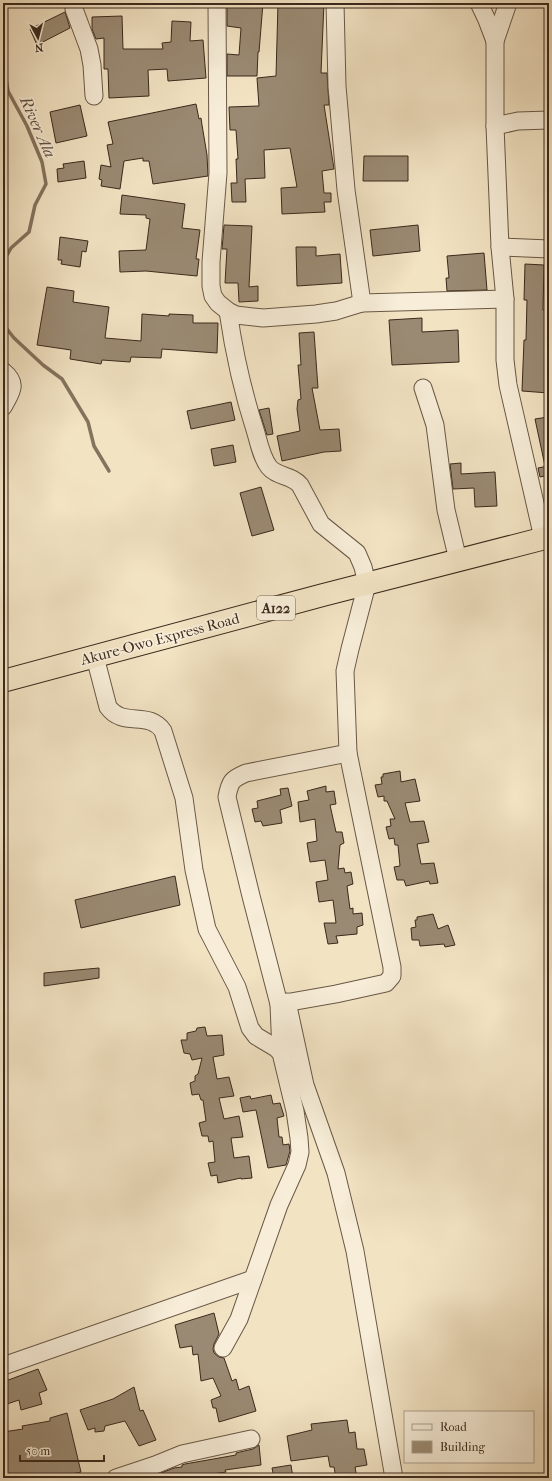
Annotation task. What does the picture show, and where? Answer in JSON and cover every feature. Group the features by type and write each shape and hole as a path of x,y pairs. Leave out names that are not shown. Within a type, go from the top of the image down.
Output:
{"highway":[{"name":"Akure-Owo Express Road","path":"3,681 546,538"}],"street":[{"path":"74,3 74,9 89,49 94,96"},
{"path":"217,3 218,173 211,262 211,286 213,296 218,303 236,315 262,318 316,314 336,311 362,303 505,299"},
{"path":"335,3 337,86 346,190 362,303"},
{"path":"479,3 495,41"},
{"path":"508,3 495,41 495,126 500,247 505,299 505,360 508,385 546,538"},
{"path":"495,126 518,121 549,120"},
{"path":"500,247 549,249"},
{"path":"228,311 244,398 268,467 273,472 295,480 300,485 321,524 357,553 363,567 367,584 346,671 348,753 392,967 392,976 386,983 336,994 283,1003"},
{"path":"3,371 11,378 13,383 13,388 3,407"},
{"path":"423,388 434,425 446,510 458,560"},
{"path":"96,657 108,707 112,712 119,717 152,721 159,724 163,731 184,798 194,870 207,929 237,987 250,1028 256,1036 276,1048 281,1053"},
{"path":"348,753 246,773 233,779 229,786 227,796 251,896 283,1003 304,1085 336,1173 355,1251 394,1478"},
{"path":"222,1348 240,1319 279,1205 297,1165 300,1152 295,1110 281,1053 283,1003"},
{"path":"3,1366 253,1278"},
{"path":"116,1478 182,1454 251,1439"}],"building":[{"path":"227,3 263,3 257,76 227,76 227,54 239,55 241,28 227,26"},
{"path":"278,3 324,3 321,73 327,73 329,105 324,105 334,169 322,171 324,193 331,193 331,202 324,202 325,212 282,214 281,188 297,187 290,148 264,150 265,178 245,179 246,202 232,202 231,183 237,183 236,159 238,159 236,130 230,130 229,107 259,106 257,78 276,76"},
{"path":"65,12 70,28 37,45 30,29"},
{"path":"122,16 123,49 163,49 162,43 171,42 172,21 191,22 190,41 203,40 206,78 168,81 167,69 148,70 149,96 109,98 108,69 104,69 104,38 96,39 92,29 92,17"},
{"path":"196,104 199,119 201,118 207,155 208,176 153,184 149,161 143,161 143,158 124,161 120,189 101,186 102,180 99,179 101,165 111,167 107,145 113,144 108,122"},
{"path":"80,105 87,136 56,143 50,112"},
{"path":"364,156 408,156 408,181 363,181"},
{"path":"84,161 86,178 58,182 57,169 64,168 63,164"},
{"path":"122,195 185,204 182,228 200,230 196,259 199,259 197,276 146,271 120,272 119,251 146,250 150,219 146,218 146,215 120,214"},
{"path":"224,225 252,226 249,287 258,286 258,301 239,302 238,283 225,283 227,249 222,249"},
{"path":"418,225 420,251 373,256 370,230"},
{"path":"60,237 88,241 86,252 82,251 80,267 61,264 62,260 58,260"},
{"path":"296,247 316,247 316,256 340,254 342,283 297,286"},
{"path":"484,253 487,290 447,291 446,278 449,278 447,256"},
{"path":"525,264 544,265 543,310 549,310 549,393 522,391 527,300 524,300"},
{"path":"47,287 74,291 73,302 109,307 105,338 141,341 142,314 169,316 169,314 193,315 193,323 218,323 217,353 162,349 161,358 131,357 130,362 102,360 101,364 70,359 71,350 37,345"},
{"path":"422,318 422,332 458,330 459,362 392,365 389,320"},
{"path":"314,332 318,388 312,388 320,430 339,429 341,451 324,452 282,461 277,436 300,431 297,409 298,400 301,399 298,365 301,365 299,333"},
{"path":"231,402 235,420 191,429 187,411"},
{"path":"269,408 273,434 267,435 259,410"},
{"path":"548,417 549,465 545,466 535,419"},
{"path":"233,445 236,462 214,466 211,449"},
{"path":"461,463 461,474 495,472 497,506 475,507 474,488 453,489 450,464"},
{"path":"548,466 549,475 540,477 538,468"},
{"path":"261,487 274,530 252,536 240,493"},
{"path":"400,771 401,782 415,779 420,801 405,803 410,822 424,821 429,842 417,844 421,864 434,863 438,883 430,884 429,881 406,886 404,880 397,880 394,867 400,866 398,845 395,845 394,838 389,839 386,827 391,826 390,819 395,819 387,801 384,801 384,796 378,797 375,785 382,784 381,777 383,777 383,774"},
{"path":"326,786 326,792 334,791 336,804 330,805 336,832 342,832 344,843 340,845 338,869 344,868 345,873 351,872 353,884 347,886 350,909 353,908 353,914 362,913 363,925 357,927 357,934 336,936 338,943 328,944 324,923 336,923 333,900 319,902 316,882 328,880 325,860 310,862 307,843 317,841 315,819 300,822 298,802 309,800 307,791"},
{"path":"288,788 292,806 280,810 282,823 263,826 261,821 255,822 252,809 258,808 257,801 281,795 280,789"},
{"path":"175,876 180,905 81,928 75,900"},
{"path":"433,914 438,929 448,925 455,945 445,947 444,944 420,946 419,940 412,940 411,928 416,927 415,920 417,920 417,917"},
{"path":"99,968 99,978 44,986 44,973"},
{"path":"205,1027 207,1036 222,1035 224,1055 213,1057 217,1079 229,1077 234,1096 219,1098 224,1119 239,1116 243,1137 231,1138 234,1158 249,1156 252,1178 241,1178 218,1183 217,1175 211,1176 208,1163 215,1162 213,1141 209,1142 208,1136 202,1136 199,1123 206,1121 203,1100 201,1100 199,1094 192,1095 190,1083 195,1081 195,1076 198,1074 202,1058 192,1060 190,1054 184,1053 181,1040 187,1040 187,1033 196,1031 197,1028"},
{"path":"271,1095 273,1104 280,1103 284,1116 277,1118 279,1137 282,1137 283,1145 289,1144 290,1151 286,1165 268,1168 256,1110 243,1112 240,1098 250,1096 251,1099"},
{"path":"214,1313 219,1334 214,1344 214,1353 219,1357 224,1358 232,1381 236,1379 239,1390 249,1386 256,1411 219,1422 216,1408 213,1408 211,1400 221,1396 213,1378 201,1381 198,1354 193,1355 192,1346 180,1348 175,1325"},
{"path":"38,1369 47,1390 39,1393 42,1404 21,1410 19,1400 7,1404 3,1382"},
{"path":"134,1387 140,1411 143,1410 156,1440 139,1446 125,1421 105,1426 104,1431 95,1432 95,1428 88,1430 80,1410 113,1399"},
{"path":"67,1413 81,1472 58,1477 59,1478 5,1478 3,1468 3,1432 23,1429 22,1426 50,1421 50,1418"},
{"path":"347,1420 349,1433 355,1432 357,1449 364,1449 367,1465 355,1467 357,1478 336,1478 334,1467 330,1467 328,1456 291,1461 287,1436 312,1430 311,1424"},
{"path":"259,1445 261,1465 225,1470 226,1472 187,1478 148,1478 174,1468 182,1467 182,1465 185,1464 236,1455 236,1453 253,1449"},
{"path":"291,1465 293,1478 274,1478 272,1468"}],"waterway":[{"name":"River Ala","path":"3,61 8,91 27,126 42,162 46,184 35,205 29,232 11,248 3,262"},
{"name":"River Ala","path":"3,324 14,338 43,365 62,379 88,422 94,446 109,471"}]}
